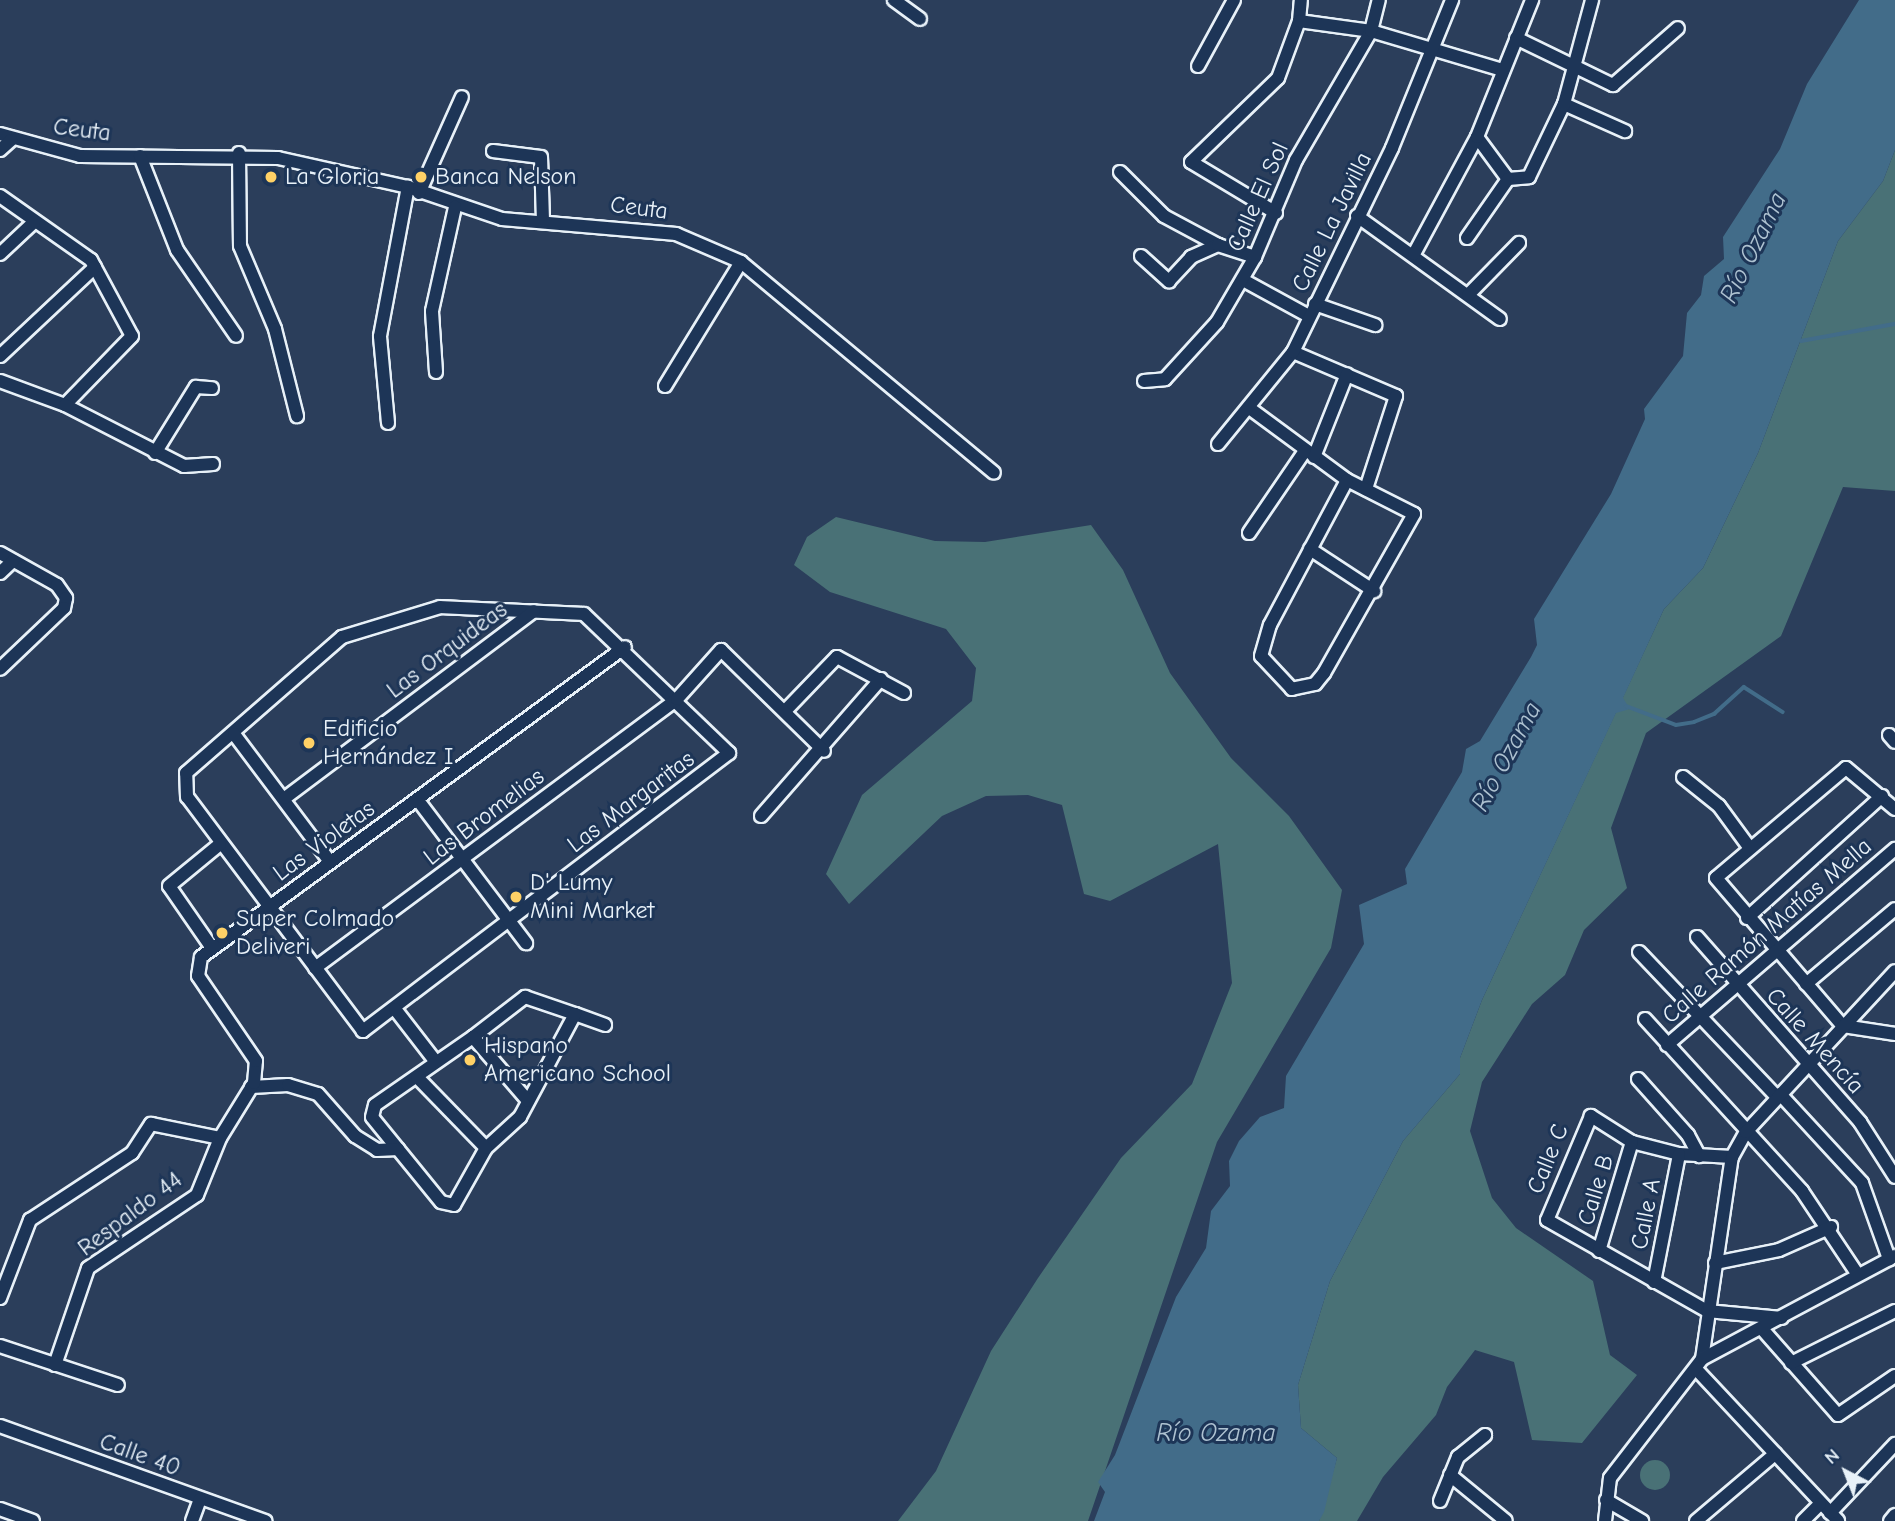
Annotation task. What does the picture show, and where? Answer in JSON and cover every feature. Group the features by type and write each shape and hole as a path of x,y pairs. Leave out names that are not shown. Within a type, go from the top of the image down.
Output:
{"street":[{"path":"894,0 920,19"},
{"path":"1199,66 1234,0"},
{"path":"1276,213 1191,162 1278,78 1299,21 1301,0"},
{"name":"Calle El Sol","path":"1143,381 1165,379 1180,365 1243,280 1276,213 1296,160 1371,30 1379,0"},
{"name":"Calle La Javilla","path":"1218,444 1252,410 1293,352 1436,49 1452,0"},
{"path":"1414,254 1477,137 1532,0"},
{"path":"1477,137 1508,179 1518,183 1529,177 1564,104 1592,0"},
{"path":"1299,21 1371,30 1503,70"},
{"path":"1516,38 1613,85 1641,54 1678,28"},
{"path":"388,423 380,336 414,190 462,97"},
{"path":"1564,104 1625,131"},
{"path":"0,150 5,137"},
{"name":"Ceuta","path":"5,137 80,156 239,153 414,190 456,207 542,221 676,234 741,261 994,472"},
{"path":"493,151 541,157 542,221"},
{"path":"239,153 240,246 275,329 297,416"},
{"path":"140,156 177,250 236,336"},
{"path":"1120,172 1164,216 1217,245 1255,257"},
{"path":"1466,238 1508,179"},
{"path":"0,196 95,267 132,337 65,404"},
{"path":"436,372 432,311 456,207"},
{"path":"1357,216 1414,254 1500,319"},
{"path":"0,254 34,222"},
{"path":"1468,295 1519,243"},
{"path":"1141,256 1169,281 1191,257 1217,245"},
{"path":"665,386 741,261"},
{"path":"0,356 95,267"},
{"path":"1243,280 1309,316"},
{"path":"1315,304 1375,325"},
{"path":"1293,352 1392,392 1398,401 1366,489"},
{"path":"1249,533 1310,454 1347,374"},
{"path":"0,381 65,404 155,453 190,468 213,464"},
{"path":"155,453 196,387 212,388"},
{"path":"1252,410 1347,480 1414,514 1393,542 1374,591 1315,684 1292,688 1281,682 1261,656 1310,549 1347,480"},
{"path":"1310,549 1374,591"},
{"path":"0,553 57,585 66,597 65,607 0,669"},
{"path":"0,573 13,561"},
{"path":"315,968 267,909 220,844 184,786 186,773 353,630 440,607 584,614 625,648 677,699"},
{"name":"Las Orquideas","path":"285,798 534,611"},
{"name":"Las Violetas","path":"251,1087 256,1061 195,970 212,948 625,648"},
{"name":"Las Bromelias","path":"315,968 677,699 724,649 785,711"},
{"path":"824,751 785,711 831,659 844,657 904,693"},
{"path":"761,816 824,751 881,679"},
{"name":"Las Margaritas","path":"315,968 359,1029 395,1009 508,919 726,757 726,748 677,699"},
{"path":"234,734 285,798 330,862"},
{"path":"1895,809 1846,768 1749,847 1716,878 1747,918 1843,1027 1895,1034"},
{"path":"1684,777 1719,806 1749,847"},
{"path":"1747,918 1882,796"},
{"path":"417,799 526,943"},
{"path":"212,948 169,886 220,844"},
{"name":"Calle Ramón Matías Mella","path":"1667,1045 1775,949 1895,849"},
{"path":"1806,984 1895,909"},
{"name":"Calle Mencía","path":"1697,937 1860,1122 1895,1177"},
{"path":"1605,1521 1610,1478 1699,1364 1892,1258 1862,1182 1639,952"},
{"path":"1829,1512 1775,1454 1699,1364 1732,1157 1746,1132 1895,971"},
{"path":"575,1014 528,1101 486,1147 472,1179 447,1206 398,1149 371,1111 525,997 575,1014 605,1025"},
{"path":"395,1009 436,1062"},
{"path":"1645,1019 1831,1227 1858,1275"},
{"path":"473,1037 528,1101"},
{"path":"417,1077 486,1147"},
{"path":"1638,1079 1699,1156"},
{"path":"0,1298 4,1268 30,1220 132,1153 151,1124 220,1138 251,1087 288,1084 318,1094 361,1140 377,1150 398,1149"},
{"name":"Calle C","path":"1599,1251 1548,1221 1592,1116 1632,1142"},
{"name":"Respaldo 44","path":"55,1365 88,1268 197,1195 220,1138"},
{"path":"1632,1142 1679,1154 1732,1157"},
{"name":"Calle B","path":"1599,1251 1632,1142"},
{"name":"Calle A","path":"1654,1282 1679,1154"},
{"path":"1715,1263 1779,1250 1831,1227"},
{"path":"1599,1251 1707,1311 1782,1318"},
{"path":"1791,1363 1895,1311"},
{"path":"1763,1330 1838,1415 1895,1376"},
{"path":"0,1346 118,1385"},
{"name":"Calle 40","path":"0,1426 266,1521"},
{"path":"1440,1501 1458,1457 1485,1435"},
{"path":"1803,1521 1829,1512 1895,1444"},
{"path":"1696,1521 1775,1454"},
{"path":"1450,1475 1506,1521"},
{"path":"192,1521 200,1499"},
{"path":"1606,1500 1642,1521"},
{"path":"0,1509 33,1521"},
{"path":"1890,1521 1895,1515"}],"green space":[{"path":"1895,150 1895,491 1843,487 1781,636 1646,733 1611,828 1627,888 1584,930 1565,975 1532,1004 1482,1082 1470,1131 1492,1198 1516,1228 1593,1281 1610,1355 1637,1375 1582,1443 1532,1440 1514,1362 1475,1350 1447,1387 1436,1415 1383,1477 1357,1521 1319,1521 1337,1458 1301,1428 1298,1385 1330,1281 1403,1141 1460,1074 1460,1058 1482,1000 1664,609 1703,568 1758,453 1838,241 1883,181"},
{"path":"836,517 935,541 985,542 1091,525 1123,570 1170,673 1231,758 1289,816 1342,890 1331,948 1217,1142 1088,1521 898,1521 936,1471 991,1351 1038,1278 1121,1158 1192,1084 1232,983 1218,844 1110,901 1084,894 1062,805 1028,795 986,796 942,816 849,904 826,874 862,795 972,701 976,668 946,629 830,592 794,565 807,537"},
{"path":"1655,1460 1666,1464 1670,1475 1666,1486 1655,1490 1644,1486 1640,1475 1644,1464"}],"water":[{"name":"Río Ozama","path":"1859,0 1895,0 1895,150 1883,181 1838,241 1758,453 1703,568 1664,609 1623,698 1630,709 1616,713 1482,1000 1460,1058 1460,1074 1403,1141 1330,1281 1298,1385 1301,1428 1337,1458 1324,1512 1319,1521 1094,1521 1105,1492 1098,1482 1115,1455 1176,1297 1206,1248 1211,1211 1230,1186 1229,1161 1239,1141 1260,1117 1284,1108 1286,1076 1364,944 1359,905 1407,884 1405,869 1462,772 1466,749 1480,741 1531,657 1537,645 1534,619 1611,494 1645,419 1644,409 1683,356 1687,313 1701,295 1704,276 1724,259 1723,237 1780,149 1807,84"}],"waterway":[{"path":"1801,341 1895,324"},
{"path":"1626,706 1676,725 1694,722 1714,714 1744,687 1783,712"}],"place":[{"name":"La Gloria","path":"271,177"},
{"name":"Banca Nelson","path":"421,177"},
{"name":"Edificio Hernández I","path":"309,743"},
{"name":"D' Lumy Mini Market","path":"516,897"},
{"name":"Super Colmado Deliveri","path":"222,933"},
{"name":"Hispano Americano School","path":"470,1060"}]}
